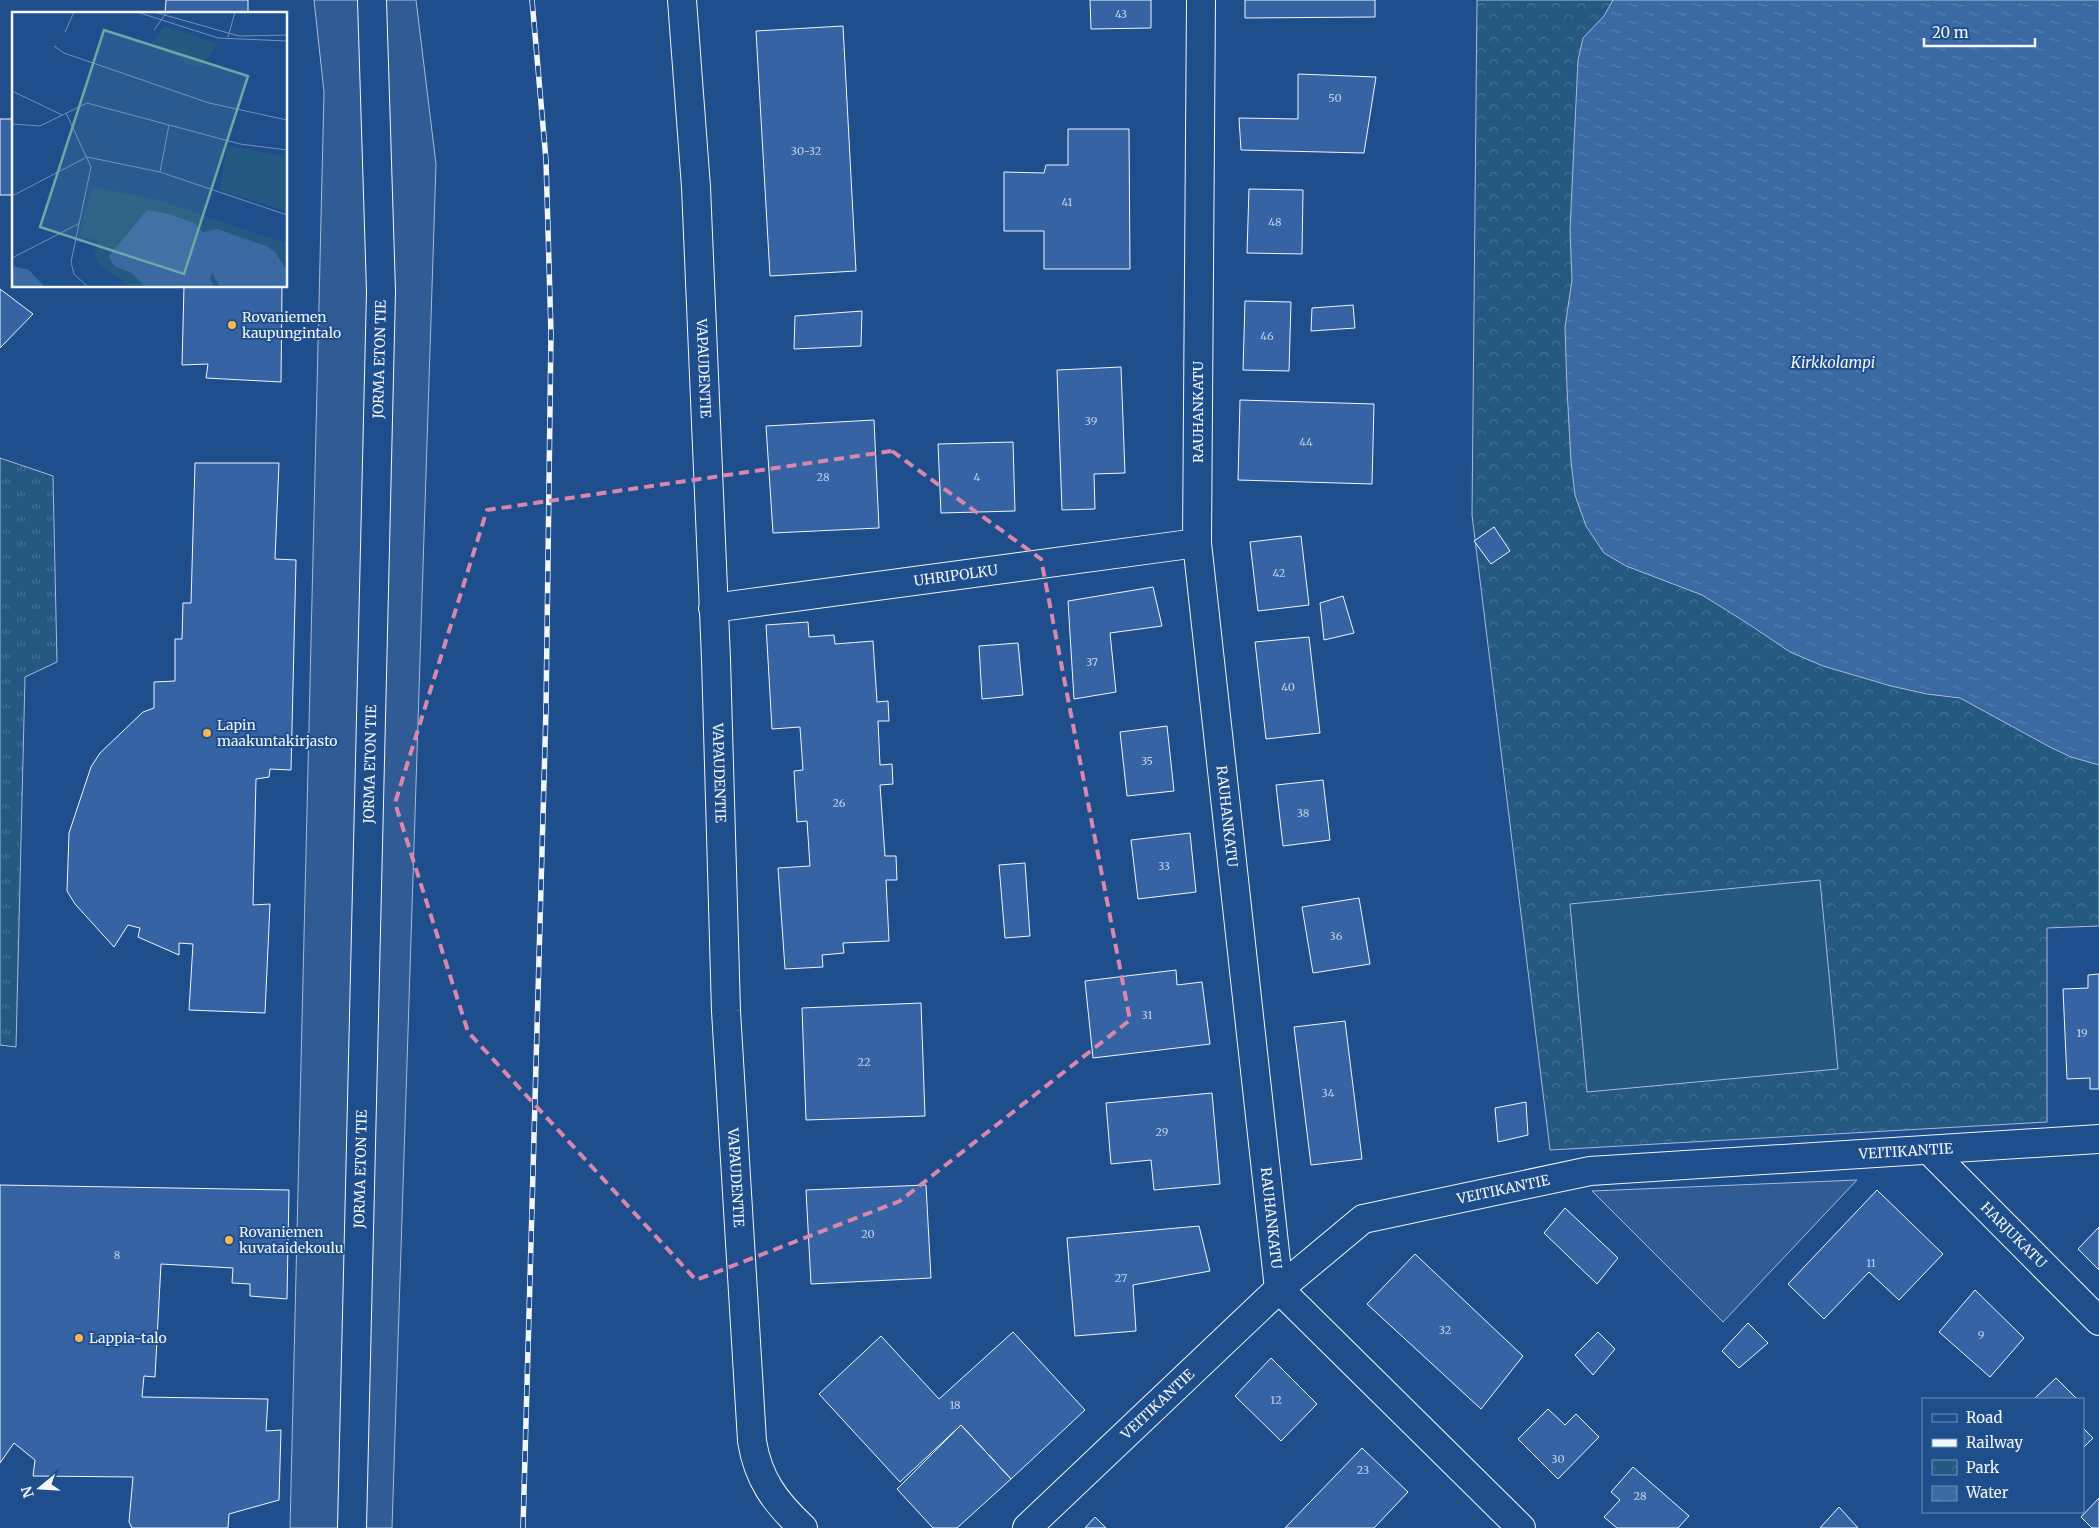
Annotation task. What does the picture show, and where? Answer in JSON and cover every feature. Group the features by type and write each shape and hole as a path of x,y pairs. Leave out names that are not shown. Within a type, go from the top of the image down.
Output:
{"street":[{"name":"JORMA ETON TIE","path":"352,1528 380,301 372,0"},
{"name":"VAPAUDENTIE","path":"682,0 696,187 714,608 726,1011 752,1441 761,1475 786,1512 803,1528"},
{"name":"RAUHANKATU","path":"1201,0 1197,543 1279,1289 1521,1528"},
{"name":"UHRIPOLKU","path":"714,608 1197,543"},
{"name":"VEITIKANTIE","path":"1027,1528 1279,1289 1363,1219 1590,1172 2099,1140"},
{"name":"HARJUKATU","path":"1929,1150 2099,1321"}],"highlighted area":[{"path":"892,451 1041,559 1130,1020 900,1201 696,1280 468,1032 395,803 487,510"}],"green space":[{"path":"1477,0 2099,0 2099,926 2047,928 2047,1122 1550,1150 1472,515"},
{"path":"0,458 53,476 57,662 25,677 16,1047 0,1045"},
{"path":"1820,880 1838,1069 1587,1092 1570,904"}],"shaded area":[{"path":"314,0 416,0 436,164 392,1528 290,1528 324,92"},
{"path":"1857,1180 1723,1322 1592,1191"}],"water":[{"name":"Kirkkolampi","path":"1613,0 2099,0 2099,765 2071,757 2048,746 1960,698 1927,694 1891,686 1823,666 1790,652 1702,595 1626,566 1604,553 1586,526 1575,495 1571,462 1565,327 1572,280 1570,231 1578,60 1583,38 1604,16"}],"building":[{"path":"166,0 248,0 248,12 165,12"},
{"path":"1090,0 1151,0 1151,28 1091,29"},
{"path":"1245,0 1375,0 1375,17 1245,18"},
{"path":"843,26 856,271 770,276 756,31"},
{"path":"1298,74 1376,77 1364,153 1241,150 1239,118 1298,119"},
{"path":"0,119 12,119 12,195 0,195"},
{"path":"1068,129 1129,129 1130,269 1044,269 1044,231 1004,231 1004,172 1044,173 1046,165 1068,165"},
{"path":"1249,189 1303,190 1302,254 1247,253"},
{"name":"Rovaniemen kaupungintalo","path":"184,288 282,288 281,382 206,378 208,364 182,365"},
{"path":"0,289 33,314 0,348"},
{"path":"1245,301 1291,302 1289,371 1243,370"},
{"path":"1353,305 1355,328 1311,331 1312,308"},
{"path":"862,311 861,346 794,349 795,316"},
{"path":"1121,367 1125,473 1094,474 1095,509 1062,510 1057,370"},
{"path":"1240,400 1374,404 1372,484 1238,480"},
{"path":"874,420 879,528 773,533 766,426"},
{"path":"1013,442 1015,511 941,513 938,444"},
{"name":"Lapin maakuntakirjasto","path":"195,463 279,463 275,559 296,560 291,770 270,769 269,777 256,779 253,905 270,904 265,1013 189,1010 193,944 179,943 179,955 138,937 140,928 128,925 114,947 75,904 67,891 69,833 91,767 100,753 143,712 154,708 154,682 175,681 175,639 182,639 183,603 191,603"},
{"path":"1494,527 1510,551 1491,564 1474,541"},
{"path":"1301,536 1309,605 1258,611 1250,542"},
{"path":"1153,587 1162,626 1110,633 1116,692 1074,699 1068,601"},
{"path":"1343,596 1354,633 1324,640 1320,603"},
{"path":"808,622 809,637 834,635 835,644 873,641 877,702 888,701 889,721 878,721 880,765 892,764 893,784 880,785 885,856 896,856 897,880 886,880 889,941 843,943 844,953 822,955 823,967 785,969 778,868 810,866 807,821 797,822 794,771 803,770 800,727 772,729 766,625"},
{"path":"1309,637 1320,733 1266,739 1255,642"},
{"path":"1018,643 1023,695 982,699 979,646"},
{"path":"1167,726 1174,791 1127,796 1120,732"},
{"path":"1323,780 1330,840 1283,846 1276,785"},
{"path":"1190,833 1196,892 1138,899 1131,840"},
{"path":"1025,863 1030,936 1005,938 999,865"},
{"path":"1359,898 1370,964 1313,973 1302,907"},
{"path":"1176,970 1177,985 1202,982 1210,1044 1093,1058 1085,981"},
{"path":"2099,974 2099,1089 2090,1089 2090,1078 2067,1079 2063,989 2088,988 2088,975"},
{"path":"921,1003 925,1116 806,1120 802,1008"},
{"path":"1345,1021 1362,1159 1311,1165 1294,1027"},
{"path":"1212,1093 1220,1184 1154,1190 1151,1160 1111,1164 1106,1103"},
{"path":"1526,1102 1528,1135 1498,1142 1495,1108"},
{"name":"Lappia-talo","path":"0,1185 289,1190 287,1299 250,1296 250,1284 232,1283 233,1268 161,1264 155,1377 144,1376 142,1397 268,1399 266,1431 281,1430 279,1500 229,1514 228,1528 132,1528 129,1522 133,1477 33,1476 35,1460 14,1443 0,1463"},
{"path":"926,1185 931,1278 811,1284 806,1190"},
{"path":"1877,1190 1943,1254 1899,1300 1869,1272 1824,1319 1788,1284"},
{"path":"1565,1208 1618,1258 1597,1284 1544,1233"},
{"path":"1199,1226 1210,1271 1133,1285 1136,1331 1075,1336 1067,1238"},
{"path":"2099,1227 2099,1270 2078,1249"},
{"path":"1415,1254 1523,1356 1481,1409 1367,1304"},
{"path":"1975,1290 2024,1338 1990,1377 1939,1332"},
{"path":"1748,1323 1768,1343 1739,1368 1722,1351"},
{"path":"1013,1332 1085,1410 1011,1479 961,1425 900,1482 819,1394 881,1336 939,1399"},
{"path":"1598,1332 1615,1349 1593,1375 1575,1355"},
{"path":"1271,1358 1317,1404 1281,1441 1235,1396"},
{"path":"2056,1378 2076,1398 2035,1398"},
{"path":"1548,1409 1565,1425 1576,1414 1599,1437 1558,1479 1518,1439"},
{"path":"961,1425 1011,1479 957,1528 933,1528 897,1489"},
{"path":"2084,1429 2093,1438 2084,1447"},
{"path":"1362,1448 1408,1492 1374,1528 1285,1528"},
{"path":"1633,1467 1689,1516 1678,1528 1617,1528 1604,1517 1620,1500 1611,1492"},
{"path":"2099,1498 2099,1528 2092,1528 2081,1517"},
{"path":"1839,1507 1858,1528 1820,1528"},
{"path":"1095,1517 1106,1528 1085,1528"}],"railway":[{"path":"523,1528 546,709 551,334 546,160 532,0"}],"place":[{"name":"Rovaniemen kaupungintalo","path":"232,325"},
{"name":"Lapin maakuntakirjasto","path":"207,733"},
{"name":"Rovaniemen kuvataidekoulu","path":"229,1240"},
{"name":"Lappia-talo","path":"79,1338"}]}
